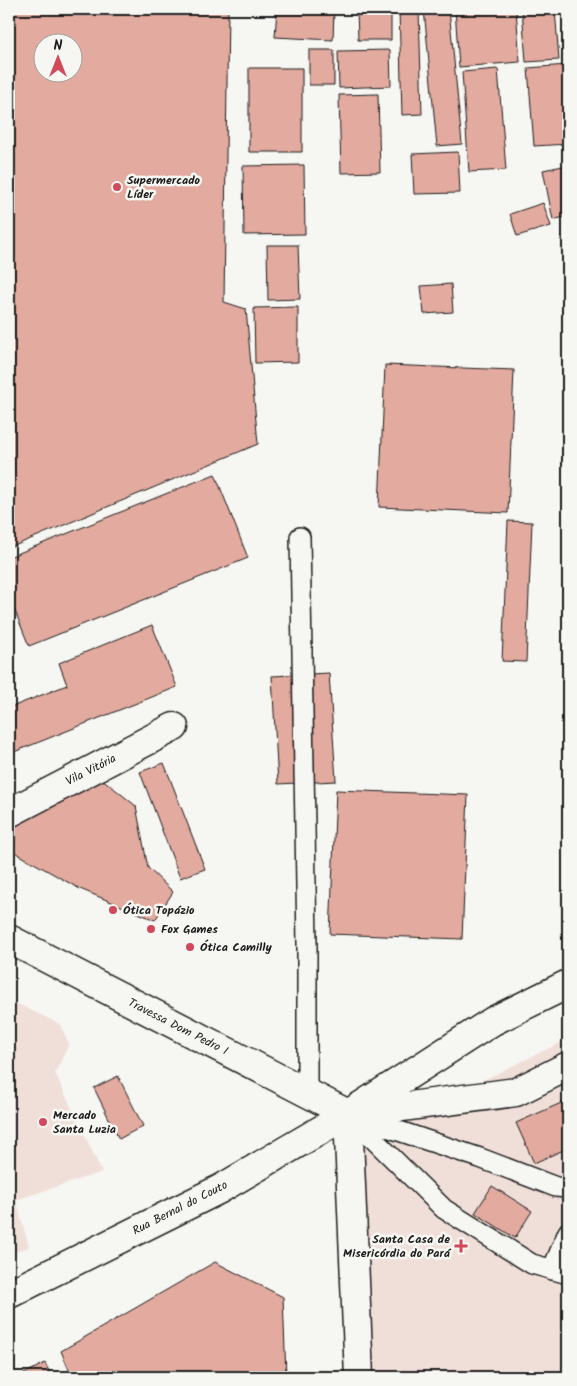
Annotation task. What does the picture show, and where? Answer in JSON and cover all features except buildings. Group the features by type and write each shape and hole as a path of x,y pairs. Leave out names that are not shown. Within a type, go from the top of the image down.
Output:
{"street":[{"name":"Vila Vitória","path":"9,813 174,727"},
{"name":"Travessa Dom Pedro I","path":"9,939 348,1114"},
{"name":"Rua Bernal do Couto","path":"9,1294 220,1189 348,1114 494,1021 568,984"},
{"name":"Rua Bernal do Couto","path":"348,1114 516,1092 568,1066"},
{"path":"348,1114 358,1377"}],"lane":[{"path":"300,537 307,943 307,1093"},
{"path":"348,1114 480,1158 556,1187 568,1188"},
{"path":"348,1114 444,1209 532,1264 560,1272 568,1232"}],"shaded area":[{"name":"Mercado Santa Luzia","path":"9,1000 60,1024 69,1044 55,1073 102,1172 16,1200 29,1247 9,1254"},
{"name":"Santa Casa de Misericórdia do Pará","path":"568,1039 568,1377 360,1377 348,1114 475,1084"}],"place":[{"name":"Supermercado Líder","path":"117,187"},
{"name":"Ótica Topázio","path":"113,910"},
{"name":"Fox Games","path":"151,929"},
{"name":"Ótica Camilly","path":"190,947"},
{"name":"Mercado Santa Luzia","path":"43,1122"},
{"name":"Santa Casa de Misericórdia do Pará","path":"461,1246"}]}
